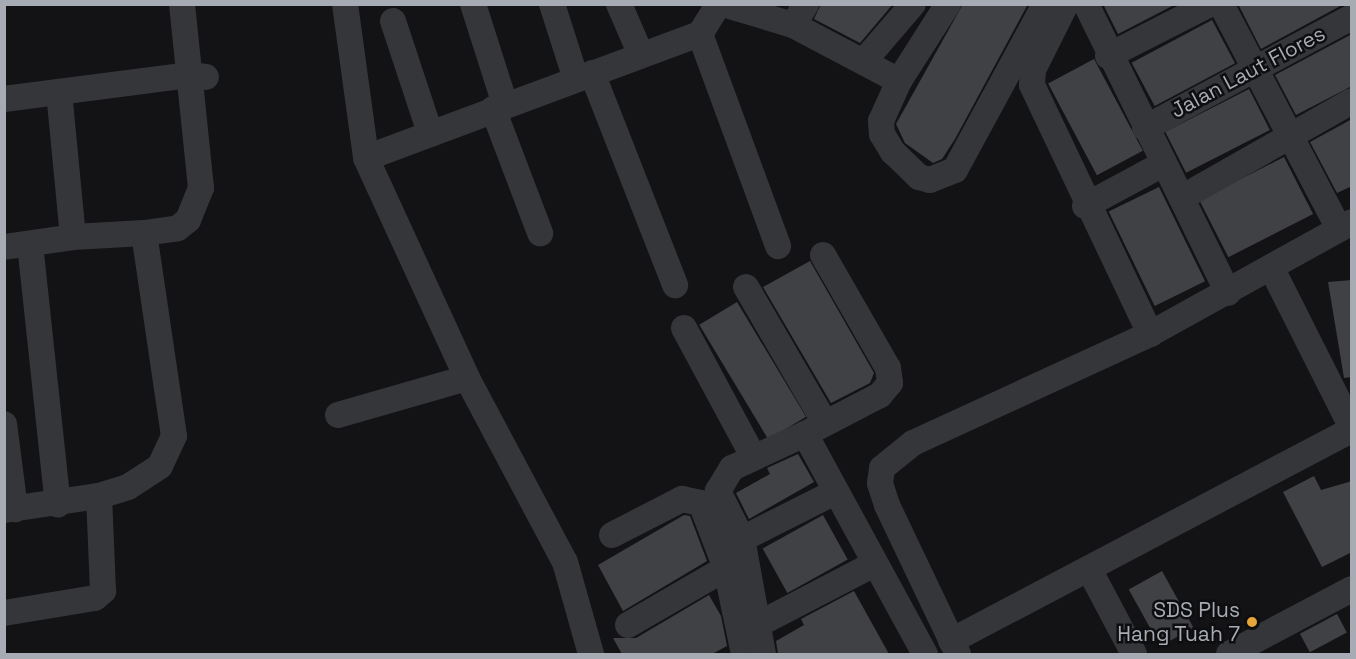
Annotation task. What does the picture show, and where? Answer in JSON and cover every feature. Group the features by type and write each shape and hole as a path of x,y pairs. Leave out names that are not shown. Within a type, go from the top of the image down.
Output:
{"street":[{"path":"4,247 73,237 144,234 178,228 195,210 201,188 199,76 182,4"},
{"path":"345,4 366,158 467,378 565,562 591,654"},
{"path":"473,4 499,106 540,233"},
{"path":"552,4 675,285"},
{"path":"619,4 641,55"},
{"path":"366,158 499,106 700,34 721,4 800,15 864,61 899,81"},
{"path":"864,61 913,4"},
{"path":"948,4 899,81 881,121 886,144 919,177 945,177 955,170 1045,4"},
{"path":"1066,4 1033,70 1032,86 1085,206 1150,334"},
{"path":"1086,4 1108,56 1163,164 1183,197 1228,293"},
{"path":"1108,56 1210,4"},
{"path":"1221,4 1292,136 1345,225 1272,269 1150,334 913,443 882,468 880,483 886,505 954,648 1089,569 1352,429 1272,269"},
{"name":"Jalan Laut Flores","path":"1145,128 1352,17"},
{"path":"393,21 430,133"},
{"path":"700,34 778,246"},
{"path":"4,99 199,76"},
{"path":"60,92 73,237"},
{"path":"1183,197 1352,101"},
{"path":"1085,206 1163,164"},
{"path":"4,424 10,510 99,496 128,487 160,466 174,436 144,234"},
{"path":"30,244 58,504"},
{"path":"763,654 755,626 742,539 718,491 732,468 880,395 890,375 823,255"},
{"path":"746,287 814,428 833,493 921,653"},
{"path":"684,328 753,456"},
{"path":"338,415 467,378"},
{"path":"742,539 833,493"},
{"path":"4,613 99,595 105,585 99,496"},
{"path":"612,535 682,499 696,499 705,510 726,568 744,654"},
{"path":"755,626 874,564"},
{"path":"628,625 726,568"},
{"path":"1089,569 1134,654"},
{"path":"1229,654 1352,589"},
{"path":"722,654 734,654"}],"building":[{"path":"821,4 893,4 860,43 814,19"},
{"path":"963,4 1028,4 955,139 942,159 933,163 905,143 896,124"},
{"path":"1103,4 1176,4 1118,34"},
{"path":"1238,4 1344,4 1261,49"},
{"path":"1212,20 1235,63 1155,106 1132,63"},
{"path":"1352,34 1352,86 1296,115 1275,75"},
{"path":"1094,59 1143,151 1097,175 1048,83"},
{"path":"1249,89 1270,130 1186,173 1165,132"},
{"path":"1352,119 1352,186 1337,193 1310,142"},
{"path":"1284,157 1313,214 1228,257 1199,200"},
{"path":"1159,187 1205,281 1155,306 1109,212"},
{"path":"810,261 874,373 870,383 831,403 763,287"},
{"path":"1352,280 1352,377 1344,378 1328,282"},
{"path":"737,302 806,417 768,440 699,325"},
{"path":"798,454 814,482 749,519 736,493 770,474 767,468"},
{"path":"1314,476 1321,490 1352,481 1352,552 1322,567 1283,492"},
{"path":"684,515 690,516 707,561 623,611 598,565"},
{"path":"823,515 848,560 787,593 763,548"},
{"path":"1162,571 1194,628 1160,646 1129,589"},
{"path":"854,591 889,654 778,654 776,641 804,625 801,619"},
{"path":"709,595 721,616 727,646 712,654 622,654 613,638 636,638"},
{"path":"1337,614 1347,633 1310,652 1300,634"}],"place":[{"name":"SDS Plus Hang Tuah 7","path":"1252,622"}]}
